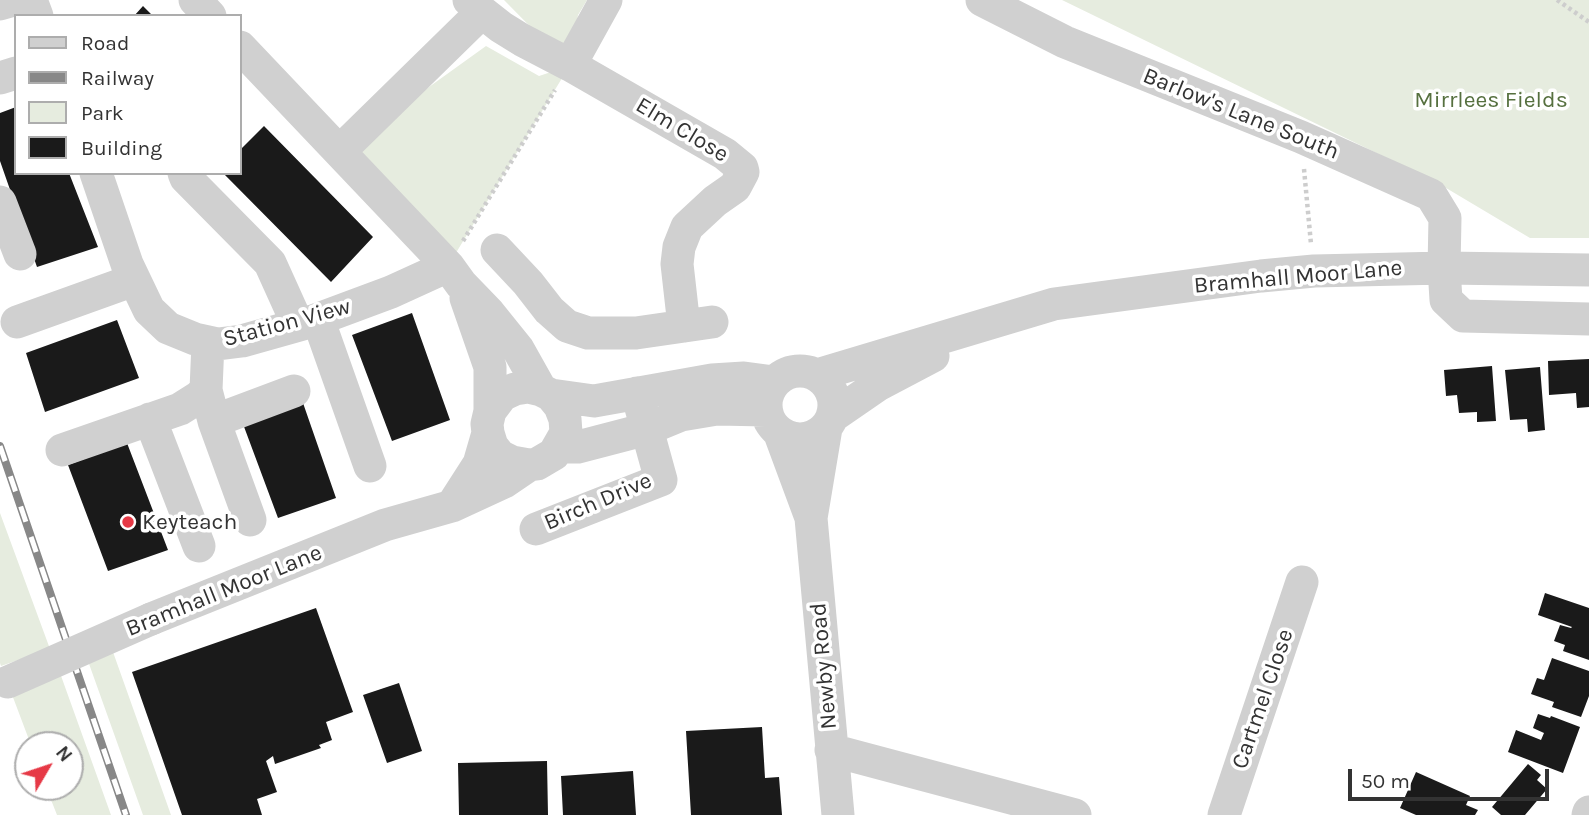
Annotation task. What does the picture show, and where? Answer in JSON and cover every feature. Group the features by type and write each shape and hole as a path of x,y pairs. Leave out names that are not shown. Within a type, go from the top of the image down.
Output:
{"street":[{"path":"0,4 14,0"},
{"path":"195,0 208,14"},
{"path":"340,151 476,6 511,34 569,65 606,0"},
{"name":"Barlow's Lane South","path":"982,0 1065,41 1301,137 1430,195 1445,218 1446,300 1463,316 1589,319"},
{"path":"242,49 340,151 489,313 518,349 546,393 560,406 566,433 559,447"},
{"name":"Elm Close","path":"497,250 549,310 567,326 588,333 636,333 698,324 677,264 679,247 687,227 735,187 743,173 742,168 725,154 569,65"},
{"name":"Station View","path":"97,175 127,264 149,310 169,328 195,339 218,344 242,341 308,322 391,292 454,275"},
{"path":"185,175 270,263 308,322 370,466"},
{"path":"0,202 20,254"},
{"name":"Bramhall Moor Lane","path":"817,375 1055,304 1314,271 1444,268 1589,270"},
{"path":"454,275 490,367 489,422 492,446 500,456 512,463 529,465"},
{"path":"17,322 134,280"},
{"name":"Bramhall Moor Lane","path":"829,422 878,385 1010,317"},
{"path":"208,342 206,390 214,421 250,520"},
{"path":"452,506 479,464 489,422 502,395 515,389 528,387 546,393 594,401 712,380 744,378 773,409 792,439 804,440 816,436 829,422 835,407 827,385 817,375 794,371 783,375 773,409"},
{"path":"62,450 180,409 206,390"},
{"path":"214,421 294,391"},
{"name":"Birch Drive","path":"536,529 661,480 637,393"},
{"name":"Bramhall Moor Lane","path":"4,684 151,619 385,525 452,506 504,482 529,465 537,464 554,454 559,447 579,447 647,429 681,415 718,409 773,409"},
{"name":"Newby Road","path":"773,409 811,518 838,815"},
{"path":"150,419 199,546"},
{"name":"Newby Road","path":"811,518 829,422"},
{"name":"Cartmel Close","path":"1224,815 1302,582"},
{"path":"831,750 1075,815"}],"path":[{"path":"1558,0 1589,22"},
{"path":"454,275 569,65"},
{"path":"1301,137 1314,271"}],"green space":[{"path":"504,0 587,0 578,15 570,65 448,266 340,151 486,46 539,76 569,66"},
{"name":"Mirrlees Fields","path":"1062,0 1589,0 1589,238 1530,238 1436,182"},
{"path":"0,513 50,649 1,666 0,663"},
{"path":"113,652 171,815 143,815 88,661"},
{"path":"60,673 81,731 26,731 11,692"},
{"path":"84,740 111,815 57,815 52,801 84,801"}],"building":[{"path":"143,6 151,14 136,14"},
{"path":"14,108 14,175 70,175 98,247 37,267 0,161 0,113"},
{"path":"264,126 373,237 331,282 225,175 242,175 242,148"},
{"path":"412,313 450,420 392,441 352,335"},
{"path":"117,320 139,378 45,412 26,353"},
{"path":"1589,359 1589,407 1577,408 1576,393 1549,395 1548,361"},
{"path":"1492,366 1496,421 1477,422 1477,412 1459,413 1457,395 1446,396 1444,370"},
{"path":"1540,367 1545,430 1528,432 1527,419 1510,420 1505,370"},
{"path":"303,403 336,498 278,518 243,424"},
{"path":"127,443 168,550 108,571 68,465"},
{"path":"1545,593 1589,608 1589,660 1563,651 1565,645 1554,641 1560,625 1572,627 1538,615"},
{"path":"316,608 353,712 326,722 332,740 319,745 321,748 275,764 273,756 266,761 277,792 257,799 262,815 182,815 132,672"},
{"path":"1552,658 1589,671 1589,696 1581,717 1552,707 1554,702 1531,694 1537,678 1544,680"},
{"path":"399,683 422,751 387,763 363,695"},
{"path":"1538,714 1580,727 1563,773 1508,752 1516,730 1541,740 1544,733 1533,728"},
{"path":"762,727 765,778 779,777 782,815 691,815 686,731"},
{"path":"547,761 548,815 459,815 458,763"},
{"path":"1528,764 1541,775 1537,780 1547,789 1525,815 1501,815 1492,807"},
{"path":"633,771 636,815 563,815 561,776"},
{"path":"1416,772 1470,796 1466,805 1478,810 1475,815 1416,815 1400,808"}],"railway":[{"path":"0,446 126,815"}],"place":[{"name":"Keyteach","path":"128,522"}]}
